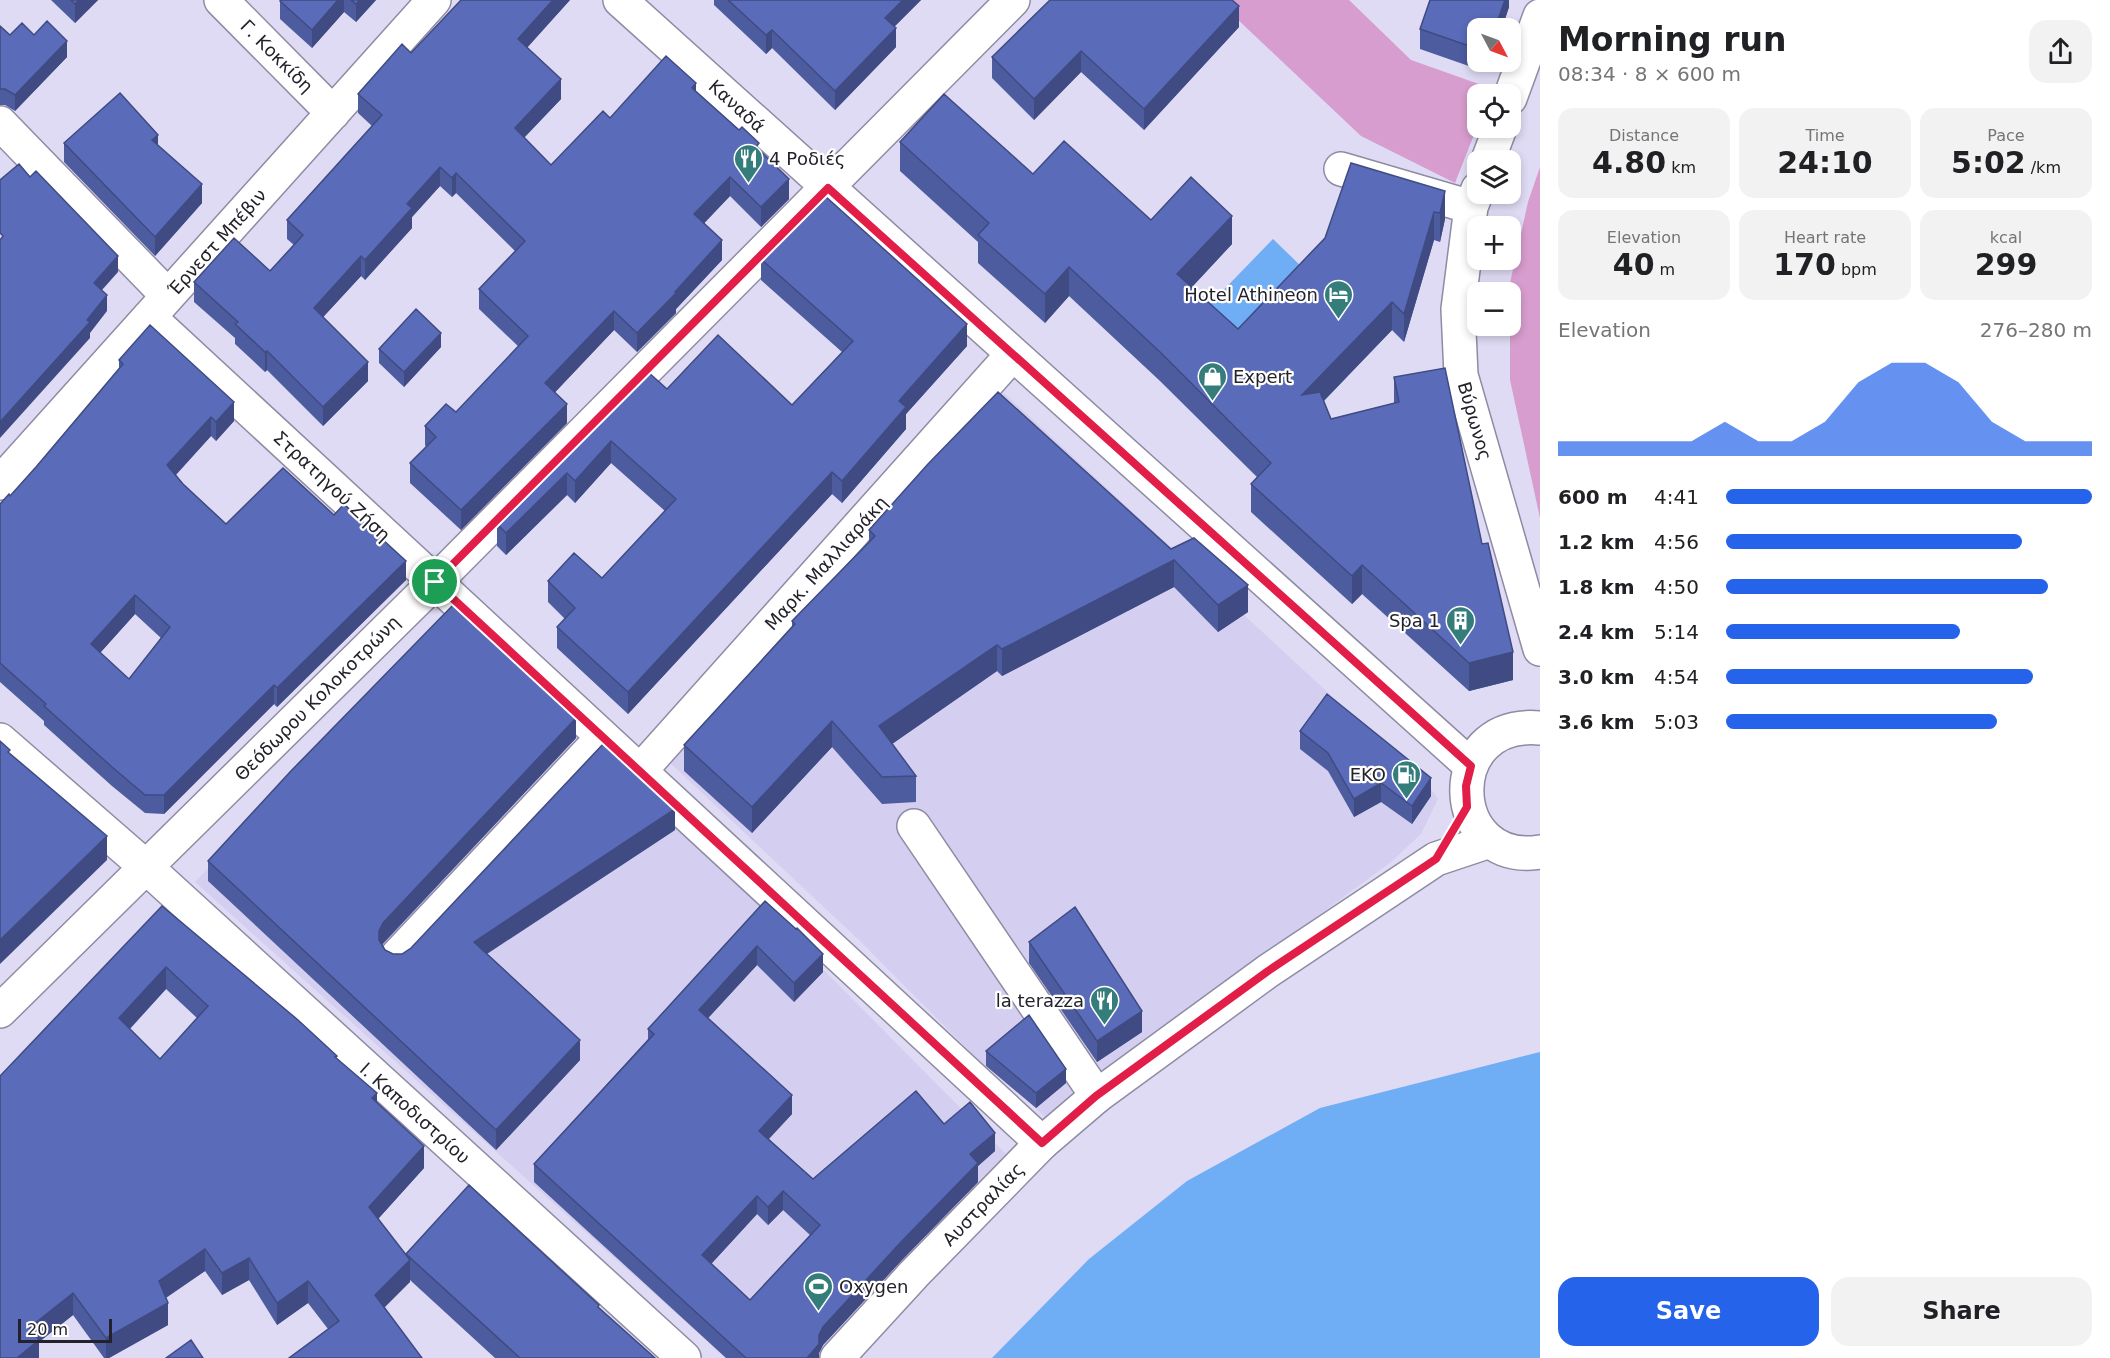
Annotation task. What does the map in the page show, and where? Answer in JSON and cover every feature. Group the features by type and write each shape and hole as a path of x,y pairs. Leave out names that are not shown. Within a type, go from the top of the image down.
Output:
{"street":[{"name":"Γ. Κοκκίδη","path":"220,0 333,113"},
{"name":"Έρνεστ Μπέβιν","path":"0,483 434,0"},
{"name":"Καναδά","path":"620,0 1471,766"},
{"name":"Θεόδωρου Κολοκοτρώνη","path":"0,1011 435,582 1013,0"},
{"path":"1515,84 1540,16"},
{"name":"Στρατηγού Ζήση","path":"0,123 159,307 435,582 1042,1143"},
{"path":"1341,170 1467,197"},
{"name":"Βύρωνος","path":"1473,204 1458,309 1461,375 1540,649"},
{"name":"Μαρκ. Μαλλιαράκη","path":"640,771 1012,355"},
{"path":"1540,728 1518,728 1498,735 1482,748 1471,766 1466,786 1467,807 1476,825 1490,841 1509,851 1529,854 1540,852"},
{"path":"397,956 603,737"},
{"name":"Ι. Καποδιστρίου","path":"0,740 146,867 684,1358"},
{"path":"1436,859 1467,807"},
{"path":"914,826 1096,1096"},
{"path":"1436,859 1490,841"},
{"name":"Αυστραλίας","path":"837,1358 914,1274 1042,1143 1096,1096 1268,971 1436,859"}],"shaded area":[{"path":"1217,0 1349,0 1411,60 1479,84 1467,84 1467,138 1473,138 1455,183 1361,136"},
{"path":"1540,167 1540,518 1510,380 1510,336 1521,336 1521,282 1510,282 1513,270 1521,270 1521,234 1528,202"},
{"path":"1004,393 1428,785 1438,799 1421,834 1391,862 1045,1117 989,1063 985,1067 860,941 668,761"},
{"path":"459,611 689,834 1017,1165 835,1358 726,1358 195,882"}],"water":[{"path":"1273,239 1304,269 1238,337 1207,307"},
{"path":"1540,1052 1540,1358 992,1358 1089,1259 1187,1181 1320,1108"}],"building":[{"path":"281,0 338,0 312,30"},
{"path":"461,0 553,0 518,39 561,79 515,128 551,165 603,111 610,118 666,56 696,83 692,88 739,130 742,127 759,143 756,147 789,179 761,207 730,177 694,214 722,240 676,293 637,333 614,311 545,383 567,404 461,510 410,463 436,437 425,426 446,404 456,412 528,336 479,289 525,241 456,173 452,178 440,167 407,204 412,208 365,260 361,256 314,308 368,362 323,407 267,351 265,352 235,324 238,322 194,282 234,238 270,271 303,235 287,220 382,115 358,94 402,44 411,53"},
{"path":"728,0 903,0 885,18 896,28 835,91 772,30 766,35"},
{"path":"1050,0 1232,0 1239,6 1144,109 1081,51 1034,99 992,57"},
{"path":"1430,0 1505,0 1499,18 1467,18 1467,45 1420,29"},
{"path":"47,21 67,41 15,95 5,89 0,89 0,26 10,35 22,23 34,35"},
{"path":"120,93 158,135 152,140 202,184 155,237 64,143"},
{"path":"944,94 1033,174 1064,141 1151,220 1191,177 1232,216 1177,274 1238,329 1325,238 1351,163 1445,191 1440,213 1434,212 1404,314 1392,302 1302,395 1320,392 1331,419 1399,402 1394,377 1445,368 1482,544 1488,543 1513,652 1469,663 1362,565 1352,576 1251,484 1271,463 1160,352 1069,267 1045,294 978,235 989,223 900,142"},
{"path":"19,164 30,177 36,171 118,256 94,283 107,295 87,320 90,322 0,422 0,240 3,236 0,233 0,180"},
{"path":"824,195 967,324 899,401 906,407 842,481 832,472 628,692 557,627 575,608 548,581 574,553 602,578 676,499 611,441 575,481 567,473 506,533 497,524 648,372 667,389 718,335 792,405 853,341 761,259"},
{"path":"416,309 441,333 404,372 379,349"},
{"path":"150,325 234,402 216,422 211,417 167,465 183,484 226,524 283,468 334,515 344,504 406,561 277,688 274,685 164,795 145,795 44,706 46,704 0,663 0,504 36,467 123,364 119,360","holes":["135,595 170,627 129,679 91,644"]},
{"path":"998,392 1171,549 1194,538 1248,585 1218,605 1174,560 1002,649 997,645 879,726 916,776 882,777 832,721 752,807 684,745 795,624 792,621 875,536 869,530 928,464"},
{"path":"454,604 576,718 383,923 379,931 379,940 385,950 393,954 402,954 411,948 604,743 675,809 474,942 580,1040 496,1130 208,861 290,772"},
{"path":"1327,694 1431,778 1412,806 1381,783 1354,799 1328,753 1300,731"},
{"path":"0,741 10,750 8,752 107,836 0,940"},
{"path":"765,901 823,954 794,983 757,946 699,1010 792,1095 759,1131 813,1179 916,1091 944,1124 970,1102 995,1133 970,1154 978,1163 823,1327 819,1335 819,1344 807,1358 746,1358 534,1164 654,1034 648,1029","holes":["783,1191 820,1225 750,1300 702,1255 757,1196 768,1207"]},
{"path":"162,906 298,1020 337,1056 335,1057 377,1093 372,1098 424,1146 369,1207 410,1260 375,1295 422,1358 289,1358 339,1321 308,1281 277,1303 249,1258 222,1273 205,1249 159,1281 168,1303 106,1338 73,1293 29,1328 39,1340 17,1358 0,1358 0,1076","holes":["166,967 208,1006 160,1059 119,1018"]},
{"path":"1075,907 1142,1011 1097,1041 1029,942"},
{"path":"1029,1015 1066,1069 1036,1093 986,1051"},
{"path":"469,1185 655,1358 520,1358 406,1254"},
{"path":"191,1340 203,1358 166,1358"}],"place":[{"name":"4 Ροδιές","path":"748,184"},
{"name":"Hotel Athineon","path":"1339,320"},
{"name":"Expert","path":"1212,402"},
{"name":"Spa 1","path":"1461,646"},
{"name":"EKO","path":"1407,800"},
{"name":"la terazza","path":"1105,1026"},
{"name":"Oxygen","path":"818,1312"}],"route":[{"path":"828,188 1471,766 1466,786 1467,807 1436,859 1268,971 1096,1096 1042,1143 435,582 828,188"}]}
